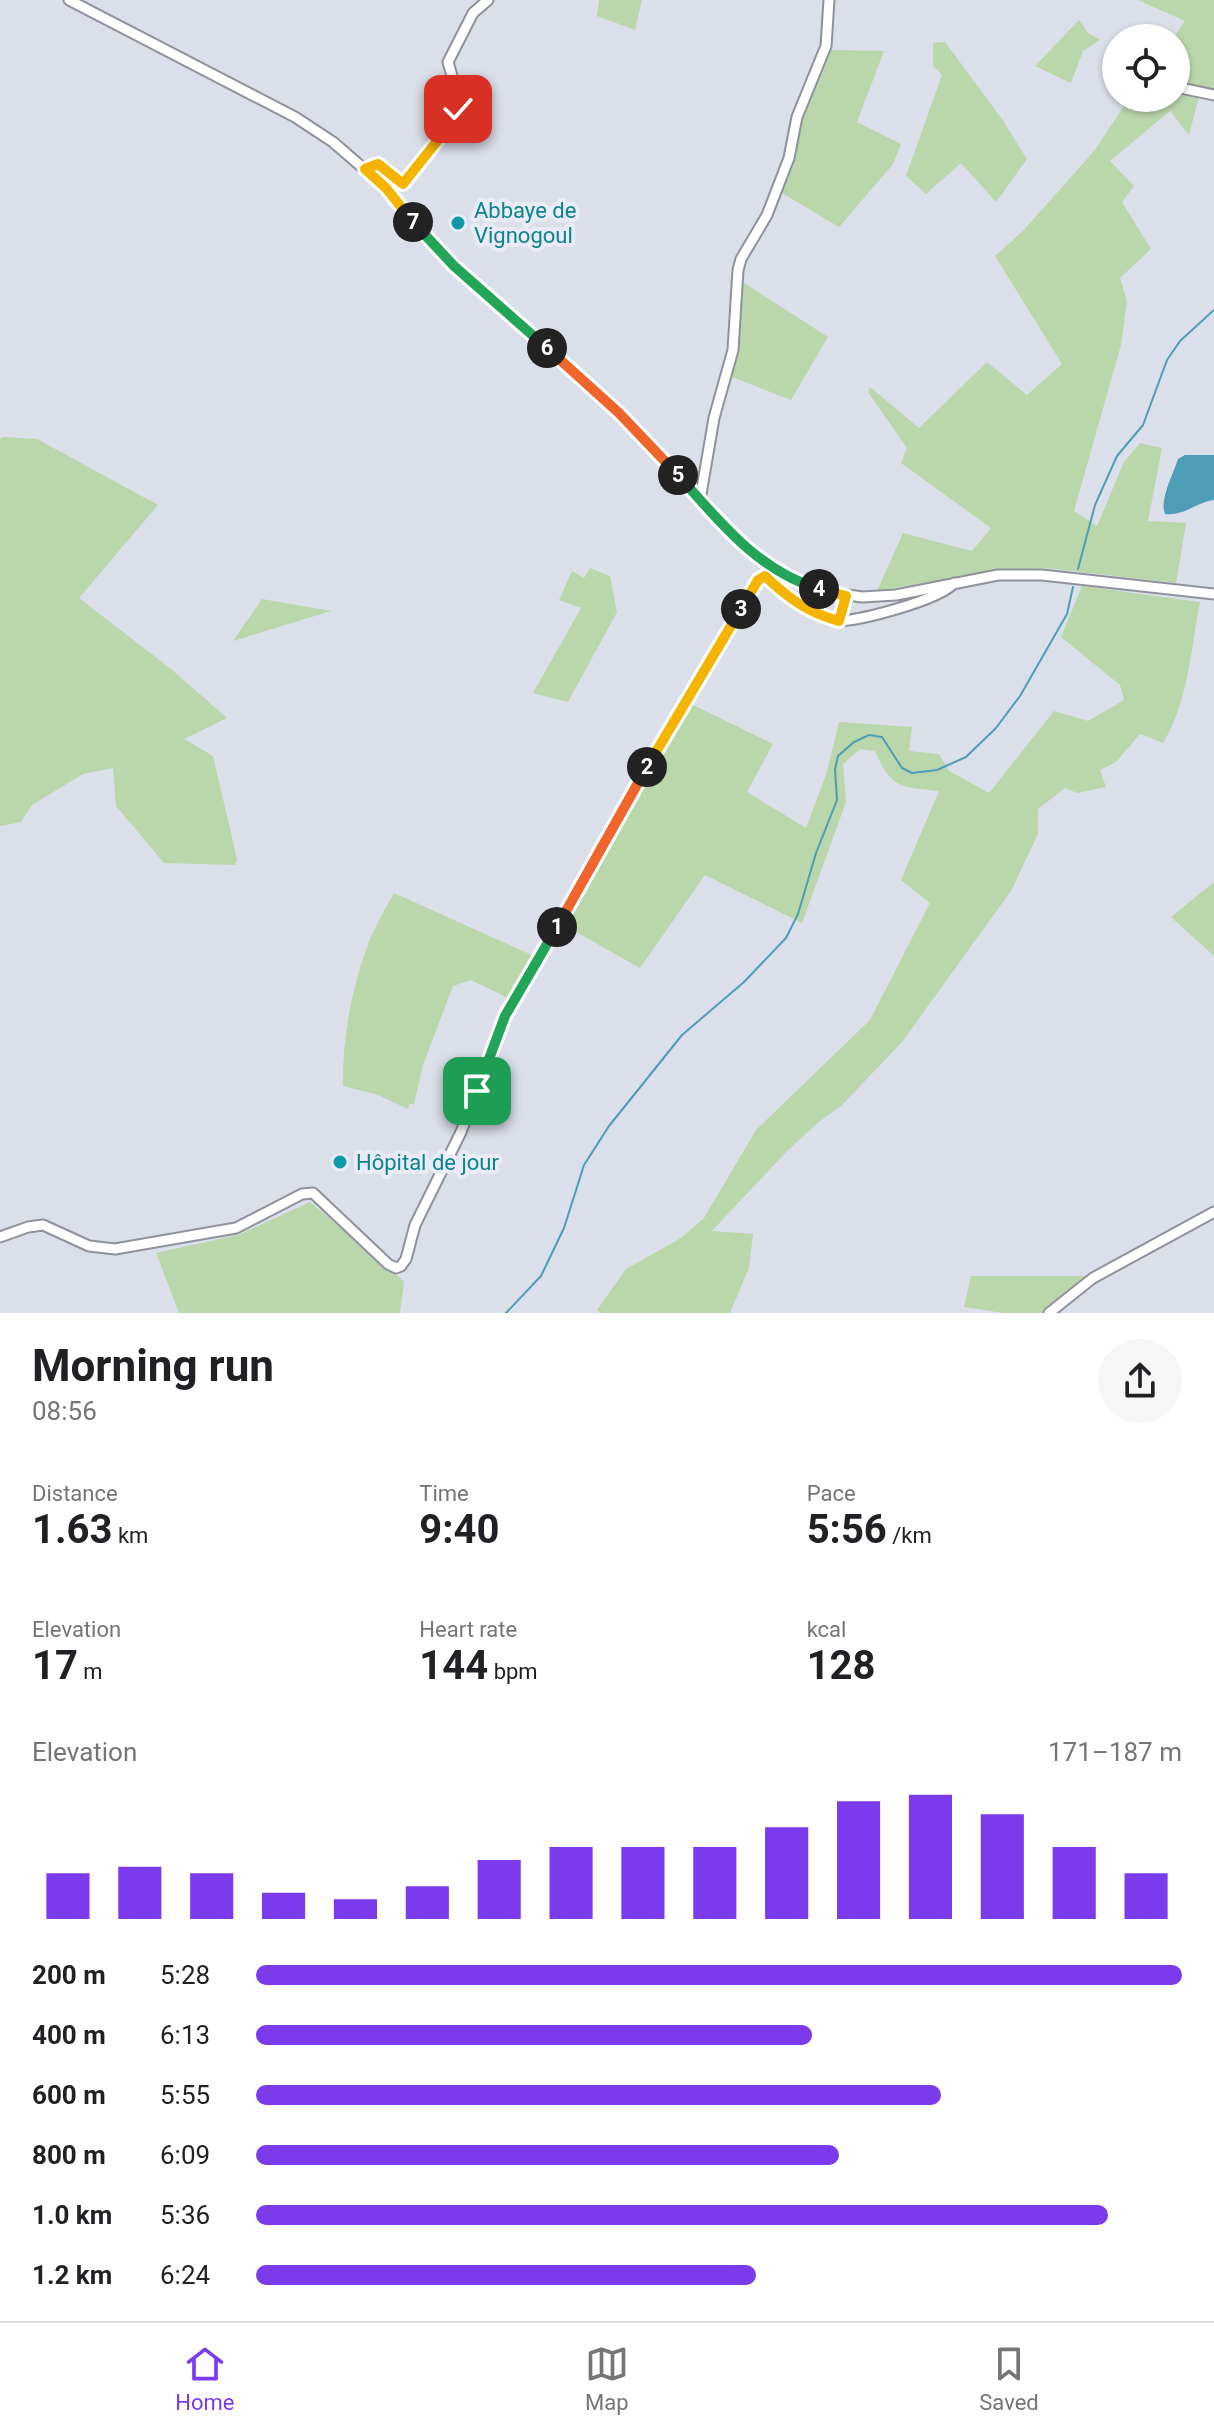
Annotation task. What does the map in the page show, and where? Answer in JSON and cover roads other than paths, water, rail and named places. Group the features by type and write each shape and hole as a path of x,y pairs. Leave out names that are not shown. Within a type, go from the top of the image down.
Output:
{"street":[{"path":"69,0 295,117 333,142 386,188 427,239 454,266 619,413 746,548 779,572 809,586 846,596 896,595 998,575 1018,574 1214,594"},
{"path":"365,169 378,164 403,184 453,121 458,109 458,97 448,62 473,13 488,0"},
{"path":"700,500 714,418 733,350 738,270 741,259 767,215 789,158 797,117 826,46 829,0"},
{"path":"1190,90 1214,95"},
{"path":"0,1237 43,1225 89,1246 115,1249 236,1228 302,1194 313,1193 388,1264 396,1268 401,1266 406,1259 415,1225 461,1132 477,1091 484,1059 505,1016 657,749 758,580 765,576 792,601 823,617 839,621 854,620 928,598 946,592 954,583"},
{"path":"839,621 846,596"},
{"path":"1049,1313 1093,1278 1214,1212"}],"water":[{"path":"1185,455 1214,455 1214,500 1178,513 1165,514 1167,487 1178,459"}],"waterway":[{"path":"1078,569 1095,505 1117,456 1143,425 1167,360 1180,341 1214,310"},
{"path":"506,1313 541,1276 564,1228 584,1165 609,1126 682,1035 744,982 786,938 798,914 816,853 837,800 835,769 838,756 854,742 869,735 882,737 902,768 912,773 937,770 966,757 996,728 1020,696 1067,614 1073,587"}],"place":[{"name":"Abbaye de Vignogoul","path":"458,223"},
{"name":"Hôpital de jour","path":"340,1162"}]}
